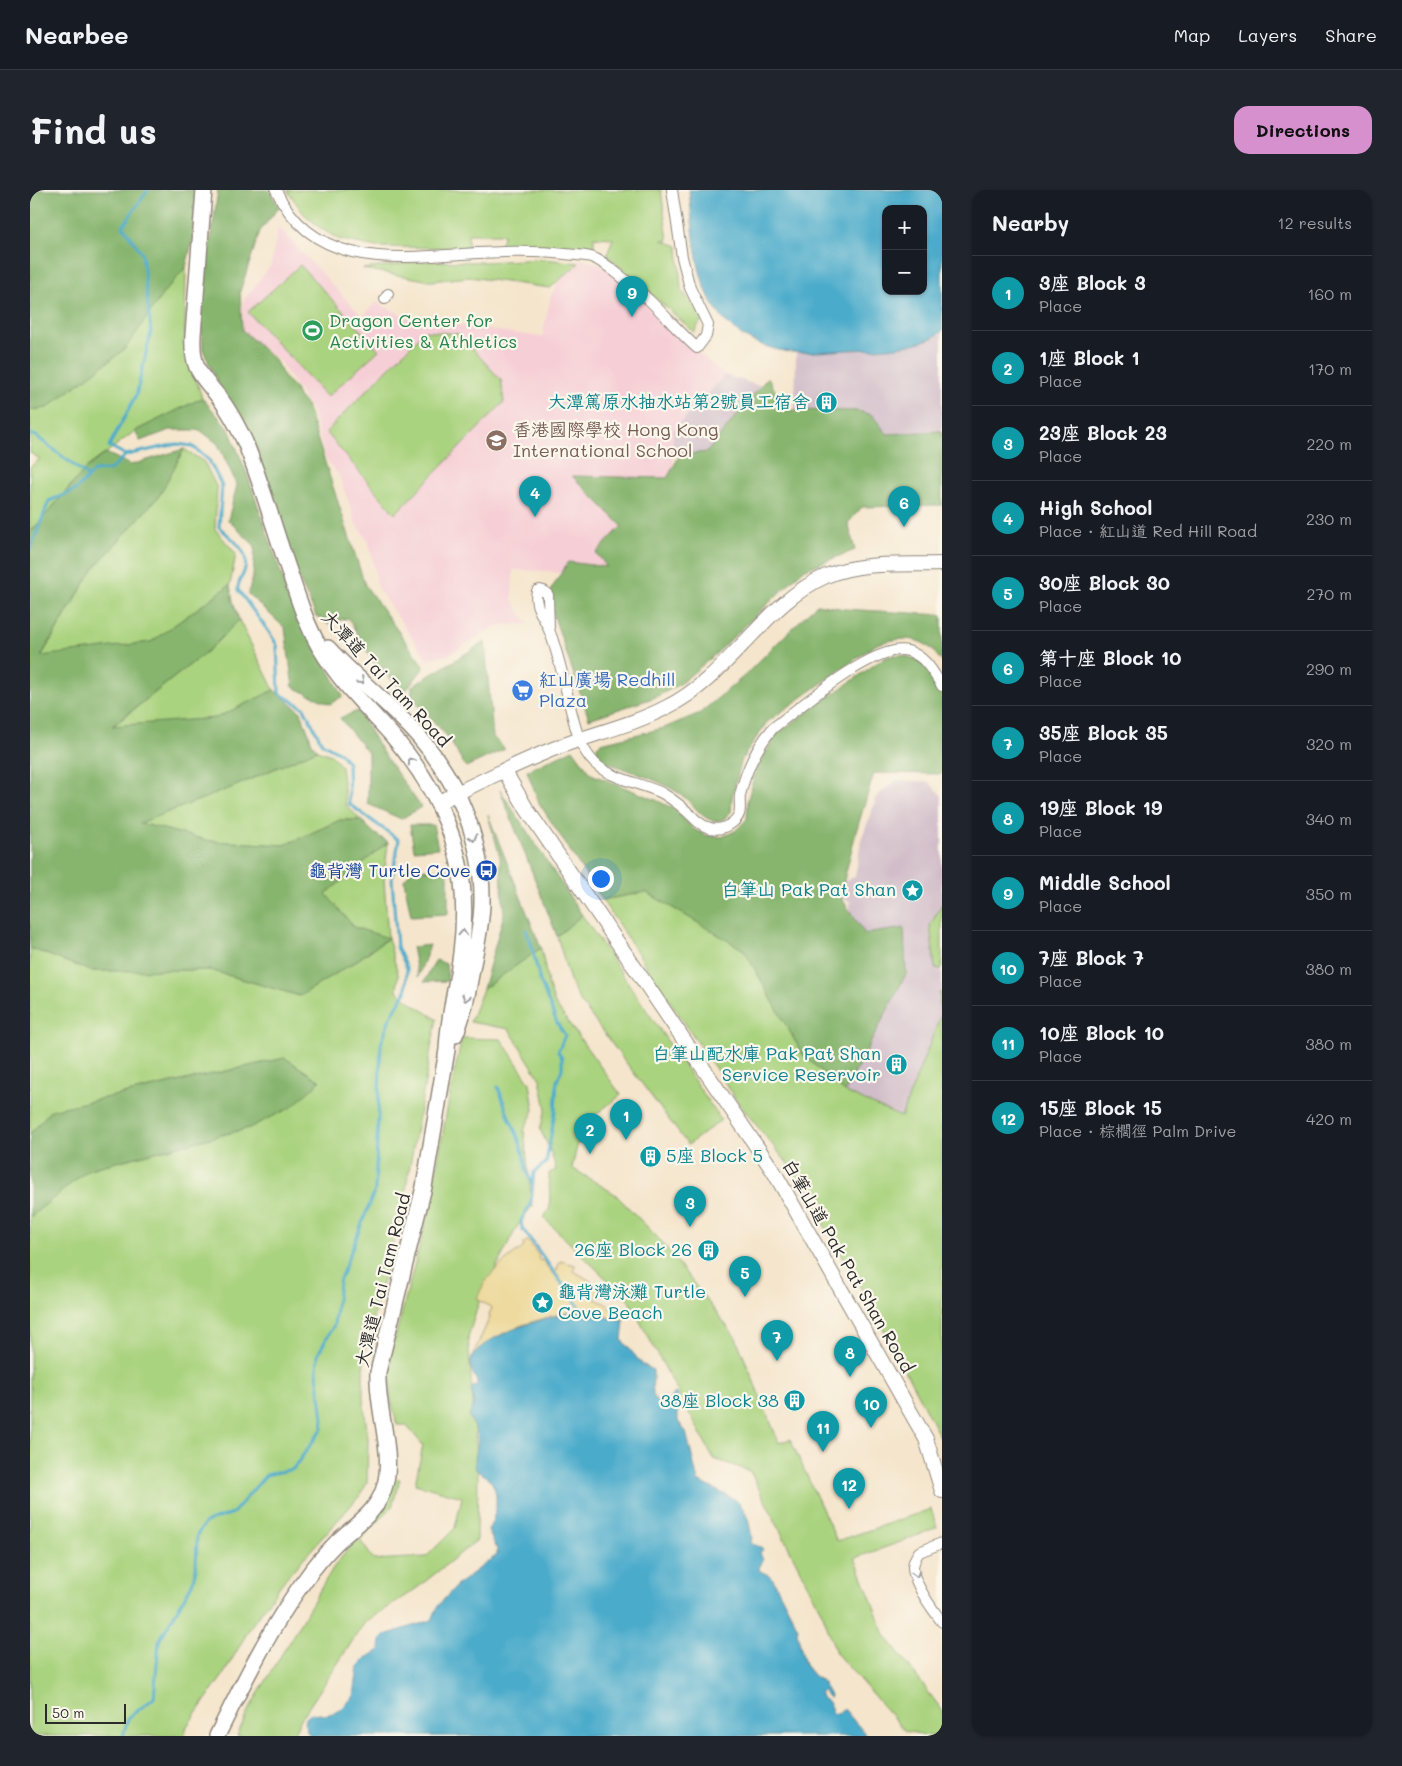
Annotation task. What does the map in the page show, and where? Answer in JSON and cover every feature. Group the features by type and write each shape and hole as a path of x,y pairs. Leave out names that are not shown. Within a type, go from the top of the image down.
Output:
{"main road":[{"name":"大潭道 Tai Tam Road","path":"204,190 192,335 194,359 203,380 223,403 245,442 306,619 319,646 337,675 400,745 437,803 457,854 463,895 461,951 448,1029 447,1050 424,1187 378,1372 387,1470 382,1494 372,1511 326,1554 296,1592 254,1663 217,1736"},
{"name":"大潭道 Tai Tam Road","path":"306,619 322,641 344,665 421,738 447,774 469,822 481,876 480,931 457,1033 447,1050"}],"street":[{"path":"276,190 293,218 311,235 337,248 360,254 399,258 544,251 592,258 613,269 648,299 697,348 706,336 708,324 690,288 682,257 672,190"},
{"path":"437,803 546,752 666,708 705,682 782,605 819,580 842,572 867,567 942,564"},
{"path":"549,630 586,737 587,754 597,766 660,792 678,803 705,826 720,829 730,824 739,815 740,798 750,762 772,728 854,668 889,651 905,650 924,660 942,686"},
{"name":"白筆山道 Pak Pat Shan Road","path":"504,770 526,808 774,1172 926,1439 942,1490"},
{"path":"942,1543 919,1552 913,1568 916,1580 942,1622"}],"shaded area":[{"name":"香港國際學校 Hong Kong International School","path":"278,227 363,317 375,302 411,319 542,337 551,295 562,277 581,259 598,263 617,276 682,339 725,375 673,431 674,496 610,573 584,579 549,571 513,570 512,599 528,624 497,625 448,655 427,659 378,589 369,542 356,524 339,475 326,459 312,411 279,361 242,330 243,301 271,265"},
{"path":"942,330 942,431 887,434 872,415 858,411 795,410 796,351 872,349"},
{"path":"725,375 766,388 700,471 673,450 673,431"},
{"path":"896,780 929,782 942,796 942,918 932,918 930,936 938,937 942,940 942,1120 869,1125 827,1088 849,935 850,901 835,896 840,882 855,877 861,840 875,803 874,799"}],"green space":[{"path":"30,190 197,190 194,234 186,267 164,292 125,349 47,408 30,410"},
{"path":"218,190 269,190 279,207 260,231 240,291 242,330 275,360 285,379 294,387 298,396 306,404 365,585 424,667 405,692 374,663 348,618 328,624 316,616 298,576 243,422 219,385 203,350 201,310"},
{"path":"287,190 661,190 668,240 662,240 678,246 681,290 703,318 694,332 607,255 613,238 594,237 594,251 544,245 500,246 504,234 468,234 468,248 376,247 338,239 319,227 304,214"},
{"path":"544,259 579,263 550,288 469,277 431,281 363,269 424,261 483,262"},
{"name":"Dragon Center for Activities & Athletics","path":"300,265 379,350 327,397 248,312"},
{"path":"186,267 185,332 188,354 202,398 135,431 86,468 30,533 30,467 40,459 30,453 30,410 47,408 164,292"},
{"path":"425,331 459,334 501,380 504,402 395,514 326,432"},
{"path":"768,377 785,410 858,411 872,415 887,434 942,431 942,505 862,507 848,523 855,550 803,570 719,651 680,684 656,697 589,719 547,596 568,562 607,567 596,553 622,526 572,476 667,478 680,455 707,452"},
{"path":"202,398 229,429 247,474 284,582 302,622 343,696 330,704 293,687 285,628 248,594 253,576 255,546 228,520 237,485 218,444 200,430 170,430 140,441 135,431"},
{"path":"184,449 204,462 217,488 215,529 236,554 230,585 151,642 41,657 93,569 159,496"},
{"path":"184,449 159,496 93,569 41,656 151,642 230,585 239,620 211,648 112,726 216,718 274,690 301,712 312,743 317,750 233,787 140,823 210,841 285,845 340,820 361,820 374,833 388,842 326,894 354,927 388,938 356,961 300,996 210,970 91,971 30,948 30,533 86,468 106,453 131,465"},
{"path":"817,604 845,609 942,615 942,662 929,647 910,639 877,644 767,722 742,759 732,797 731,812 719,821 705,817 684,797 667,786 602,761 597,751 597,746 601,743 664,728 700,713 743,677"},
{"path":"239,620 274,690 216,718 112,727 211,648"},
{"path":"485,642 493,737 505,749 466,767 447,736 412,698 412,686"},
{"path":"894,655 917,660 927,668 942,687 942,774 874,773 856,832 840,896 865,934 904,928 906,974 845,1092 803,1055 744,950 646,892 602,900 539,803 527,771 573,749 591,774 674,809 695,830 708,836 722,837 735,831 747,819 748,799 757,766 778,733 884,658"},
{"path":"358,711 383,753 421,807 401,819 368,804 368,753 340,718"},
{"path":"317,750 331,755 341,766 346,805 361,820 340,820 285,845 210,841 139,823 233,787"},
{"path":"500,790 582,915 557,936"},
{"path":"488,815 541,948 483,989 504,914 500,857"},
{"path":"410,825 433,825 438,848 414,850"},
{"path":"388,842 384,879 388,938 398,974 397,991 437,1019 403,1205 365,1348 363,1398 368,1439 367,1482 362,1493 285,1579 251,1626 222,1677 187,1726 184,1736 30,1736 30,1217 89,1169 249,1128 320,1081 285,1058 51,1110 30,1134 30,948 91,971 210,970 300,996 387,939 354,927 325,894"},
{"path":"413,869 448,870 448,914 411,916 404,880"},
{"path":"646,892 744,950 803,1055 845,1092 901,1117 941,1015 939,993 942,993 942,1441 872,1307 789,1165 740,1105 602,900"},
{"path":"942,904 942,969 935,968 930,925"},
{"path":"582,915 721,1120 688,1145 579,1000 570,981 557,936"},
{"path":"430,945 418,977 412,947"},
{"path":"541,948 548,984 555,1004 621,1095 582,1125 572,1168 615,1194 661,1241 736,1338 779,1443 790,1439 837,1541 931,1509 937,1527 855,1558 885,1635 942,1710 942,1736 929,1736 905,1731 836,1653 823,1615 750,1471 714,1459 629,1301 544,1218 550,1207 549,1173 556,1170 551,1152 540,1129 546,1109 540,1079 509,1029 470,1022 483,989"},
{"path":"436,960 446,964 448,981 424,982"},
{"path":"462,1038 501,1039 530,1083 534,1110 524,1130 532,1206 517,1227 480,1299 468,1337 478,1471 477,1540 417,1588 365,1622 301,1719 292,1736 237,1736 248,1711 333,1568 387,1501 390,1478 400,1479 392,1507 360,1540 374,1560 426,1557 455,1528 462,1497 415,1484 423,1445 406,1425 397,1425 390,1396 391,1353 429,1210"},
{"path":"285,1058 320,1081 292,1107 249,1128 89,1169 30,1217 30,1134 51,1110"}],"sand":[{"name":"龜背灣泳灘 Turtle Cove Beach","path":"528,1241 539,1256 540,1261 542,1260 553,1274 556,1272 560,1261 575,1265 574,1271 602,1288 595,1299 617,1312 626,1308 624,1321 578,1311 551,1316 519,1326 502,1334 472,1360 471,1367 469,1364 490,1317 489,1314 492,1308 477,1299 480,1290 496,1269 524,1247 523,1243"}],"water":[{"path":"689,190 942,190 942,331 931,338 900,347 813,352 779,350 752,340 731,327 716,309 706,289 694,241"},
{"path":"578,1311 624,1321 622,1340 642,1364 653,1370 653,1392 656,1401 666,1408 672,1395 675,1393 678,1396 678,1421 686,1432 698,1481 736,1500 744,1510 752,1537 751,1543 763,1549 760,1553 763,1560 759,1568 760,1571 773,1579 798,1628 797,1632 805,1665 814,1676 821,1680 831,1697 829,1698 823,1691 821,1691 820,1696 829,1703 833,1713 838,1714 844,1709 867,1736 311,1736 306,1731 306,1718 312,1713 326,1715 339,1711 354,1696 358,1666 365,1659 380,1650 381,1640 385,1635 432,1620 438,1606 456,1586 497,1555 497,1549 488,1530 496,1509 494,1487 484,1475 476,1470 475,1465 478,1438 476,1429 469,1416 474,1404 471,1388 477,1385 477,1382 471,1369 471,1360 477,1350 503,1334 519,1327"}],"waterway":[{"path":"123,1736 128,1718 154,1698 159,1641 192,1584 196,1569 197,1535 206,1522 233,1513 266,1475 293,1469 322,1429 323,1419 317,1373 318,1354 334,1325 339,1282 375,1190 381,1044 390,1018 406,991 407,968 397,947 392,878 399,840 349,804 348,763 340,753 322,743 304,708 279,693 277,645 238,590 238,585 246,565 245,558 235,541 219,527 222,486 209,460 192,446 177,444 126,455 109,446 136,396 151,332 142,253 123,226 148,190"},
{"path":"30,434 36,436 89,477"},
{"path":"30,550 49,501 76,490 94,471 110,470 126,455"},
{"path":"526,930 540,981 557,1023 565,1035 558,1052 562,1058 562,1069 557,1081 555,1112 546,1163 534,1172 531,1202 521,1221 522,1228 582,1311"},
{"path":"498,1087 518,1138 532,1184"}],"place":[{"name":"Middle School","path":"632,317"},
{"name":"Dragon Center for Activities & Athletics","path":"313,331"},
{"name":"大潭篤原水抽水站第2號員工宿舍","path":"826,402"},
{"name":"香港國際學校 Hong Kong International School","path":"497,440"},
{"name":"High School","path":"535,517"},
{"name":"第十座 Block 10","path":"904,527"},
{"name":"紅山廣場 Redhill Plaza","path":"523,690"},
{"name":"龜背灣 Turtle Cove","path":"487,871"},
{"name":"白筆山 Pak Pat Shan","path":"912,890"},
{"name":"白筆山配水庫 Pak Pat Shan Service Reservoir","path":"897,1064"},
{"name":"3座 Block 3","path":"626,1140"},
{"name":"1座 Block 1","path":"590,1154"},
{"name":"5座 Block 5","path":"650,1156"},
{"name":"23座 Block 23","path":"690,1227"},
{"name":"26座 Block 26","path":"708,1250"},
{"name":"30座 Block 30","path":"745,1297"},
{"name":"龜背灣泳灘 Turtle Cove Beach","path":"542,1302"},
{"name":"35座 Block 35","path":"777,1361"},
{"name":"19座 Block 19","path":"850,1377"},
{"name":"38座 Block 38","path":"795,1401"},
{"name":"7座 Block 7","path":"871,1428"},
{"name":"10座 Block 10","path":"823,1452"},
{"name":"15座 Block 15","path":"849,1509"}]}
